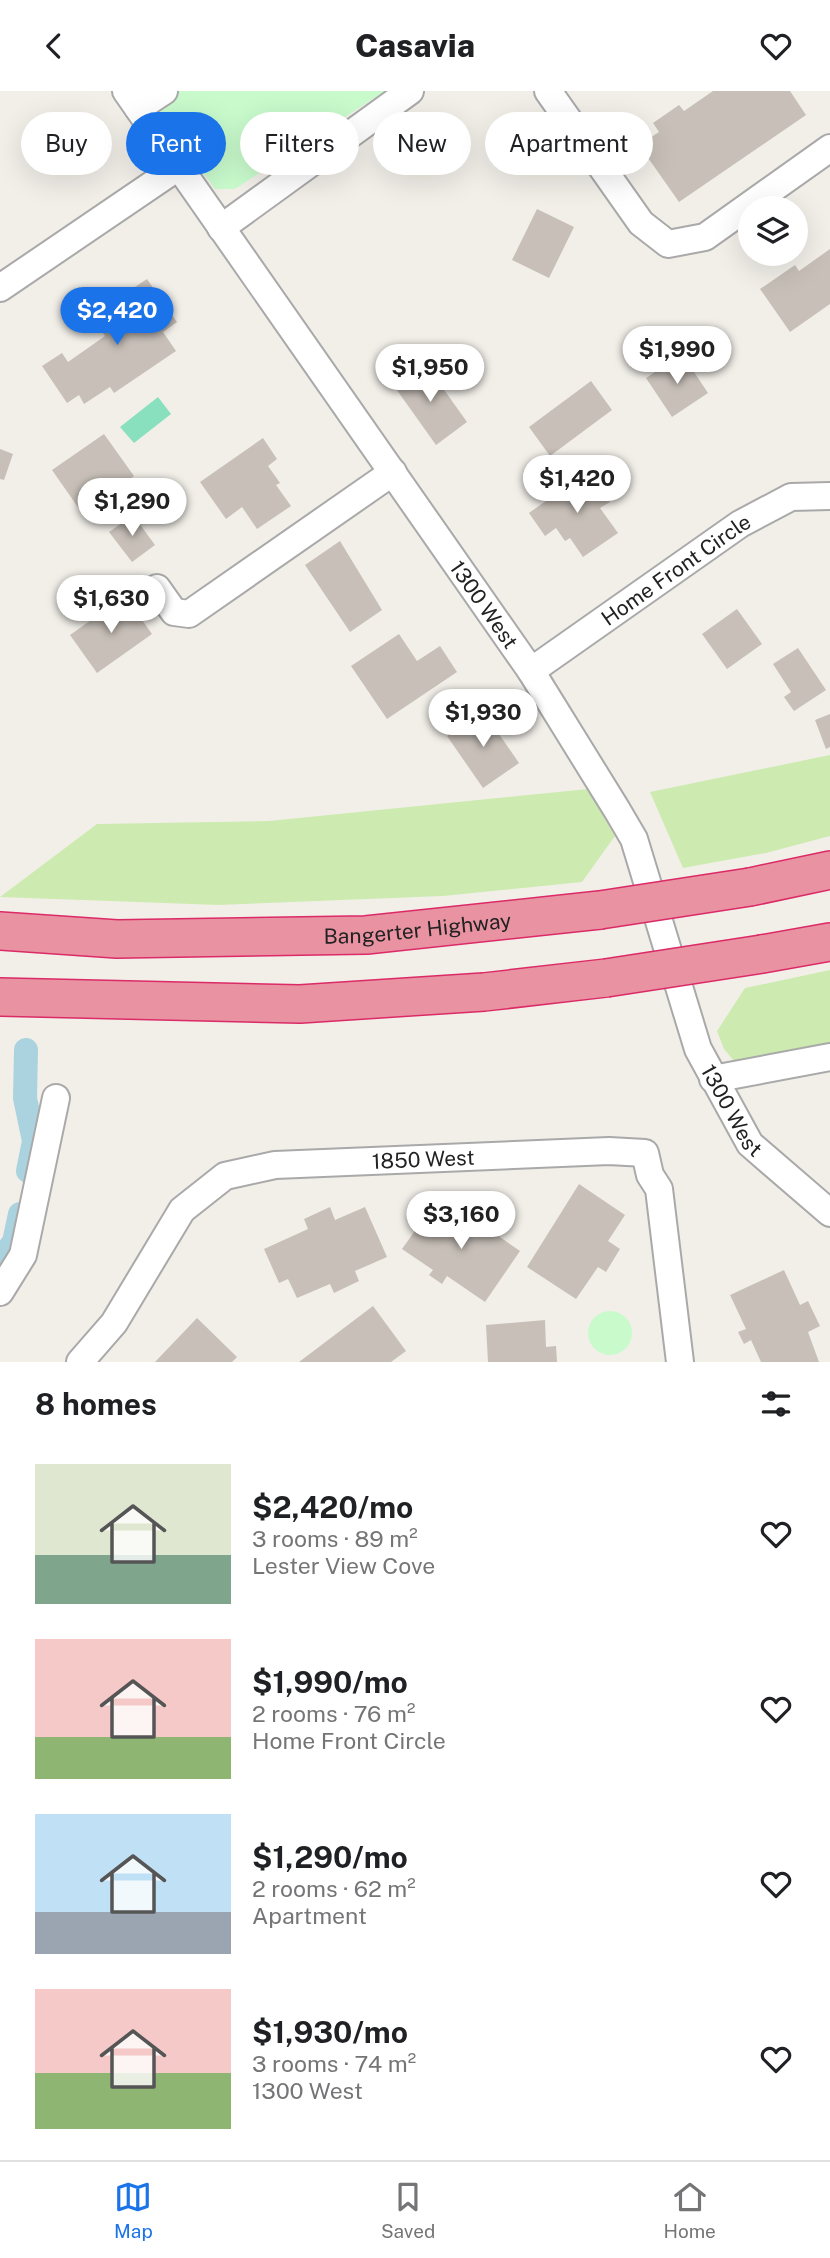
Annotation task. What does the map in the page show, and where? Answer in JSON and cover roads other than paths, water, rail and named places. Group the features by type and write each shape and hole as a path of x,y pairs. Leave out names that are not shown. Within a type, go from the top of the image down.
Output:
{"highway":[{"name":"Bangerter Highway","path":"0,931 117,939 366,935 600,910 750,887 830,870"},
{"path":"0,997 300,1004 484,992 606,978 830,942"}],"street":[{"path":"132,100 164,91"},
{"path":"221,228 410,91"},
{"path":"548,91 641,223 668,244 705,237 830,148"},
{"path":"0,288 166,175"},
{"name":"1300 West","path":"184,175 531,671 635,839 698,1049 713,1079 750,1144 830,1213"},
{"path":"157,588 174,612 189,614 393,472"},
{"name":"Home Front Circle","path":"531,671 740,524 791,497 830,496"},
{"path":"713,1079 830,1057"},
{"path":"0,1292 23,1255 56,1098"},
{"name":"1850 West","path":"80,1362 114,1323 182,1210 225,1176 275,1165 608,1151 645,1153 650,1175 659,1189 680,1362"}],"waterway":[{"path":"26,1050 25,1098 34,1141 28,1171"},
{"path":"0,1260 14,1242 20,1214"}]}
